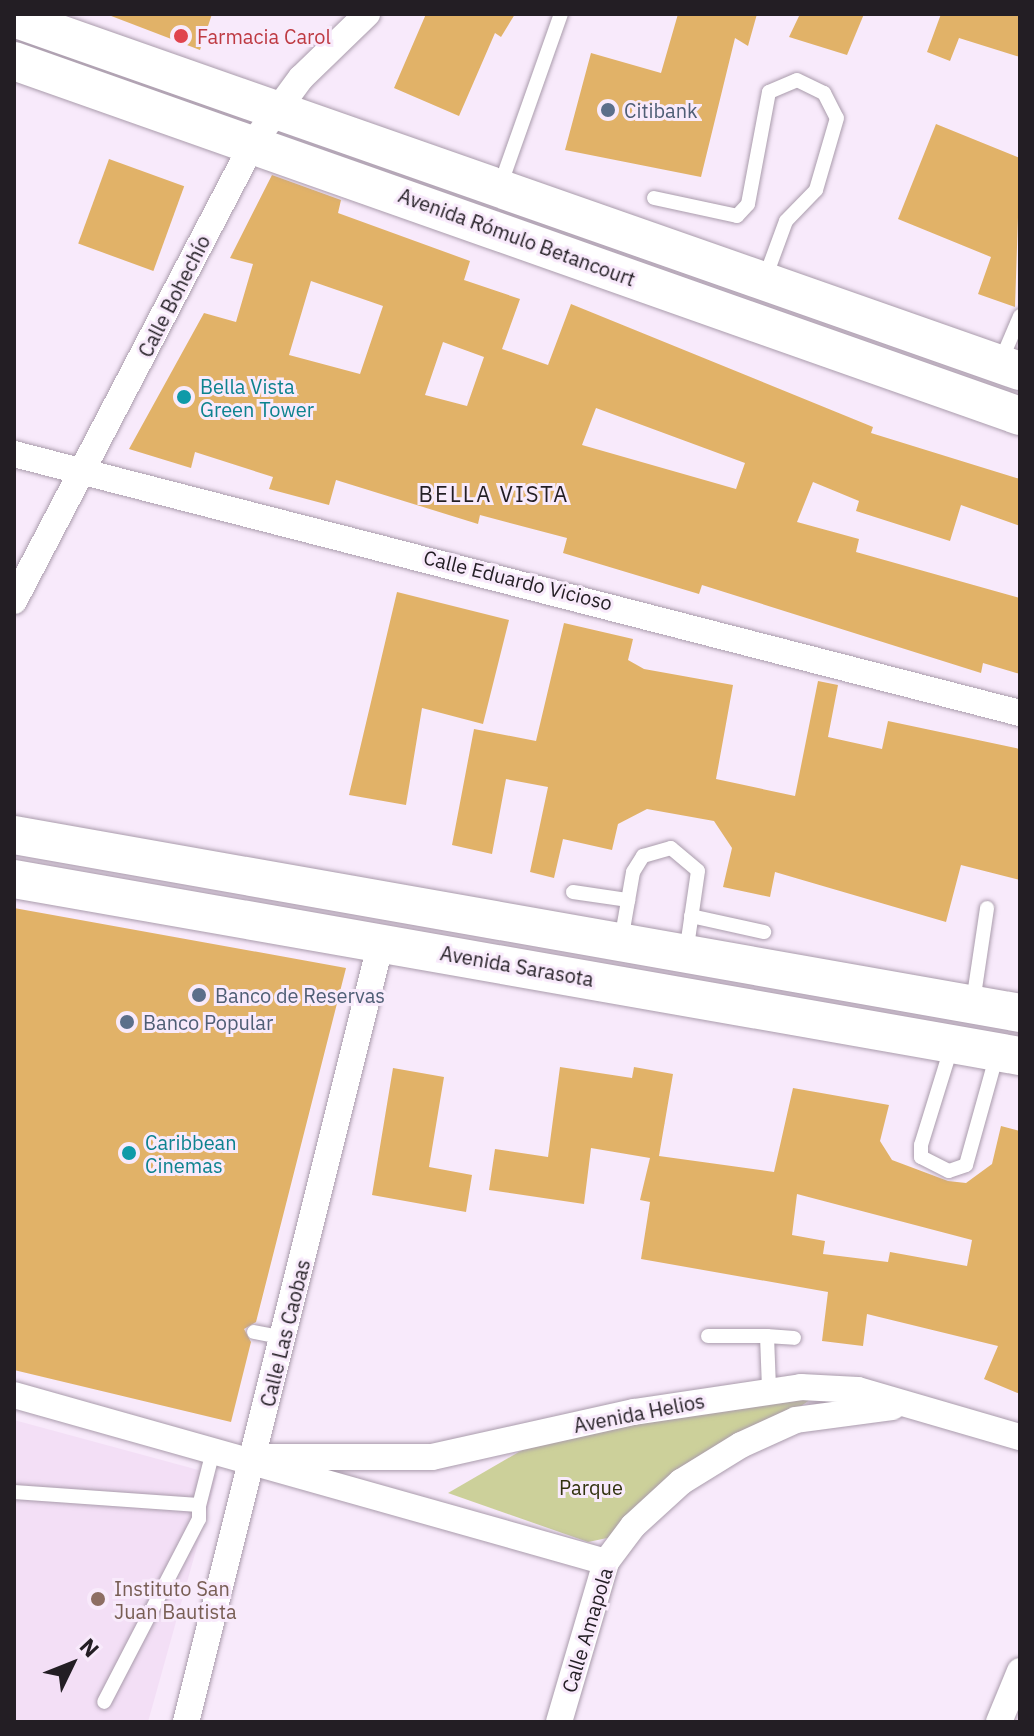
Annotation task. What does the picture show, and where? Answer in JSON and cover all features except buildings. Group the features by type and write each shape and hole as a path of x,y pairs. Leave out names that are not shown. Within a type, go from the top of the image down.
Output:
{"main road":[{"name":"Avenida Rómulo Betancourt","path":"14,18 1010,367"},
{"name":"Avenida Rómulo Betancourt","path":"14,61 1020,416"},
{"path":"14,835 621,941 689,934 1020,1013"},
{"name":"Avenida Sarasota","path":"14,879 953,1040 1009,1053"}],"street":[{"name":"Calle Bohechío","path":"14,601 253,143 277,108 367,14"},
{"name":"Calle Eduardo Vicioso","path":"14,454 1020,713"},
{"name":"Calle Las Caobas","path":"186,1722 255,1457 381,942"},
{"name":"Avenida Helios","path":"255,1457 432,1457 769,1389 858,1390 1020,1437"},
{"name":"Avenida Helios","path":"14,1395 255,1457 606,1562"},
{"name":"Calle Amapola","path":"559,1722 606,1562 681,1482 741,1445 796,1420 916,1406"},
{"path":"999,1722 1020,1671"}],"lane":[{"path":"500,187 561,14"},
{"path":"654,198 737,216 748,204 769,92 797,80 824,93 837,118 816,190 786,221 764,280"},
{"path":"1010,367 1020,316"},
{"path":"621,941 628,900 643,856 671,848 696,863 689,934 764,932"},
{"path":"573,892 628,900"},
{"path":"973,1002 987,908"},
{"path":"953,1040 921,1145 921,1157 949,1171 966,1165 1009,1053"},
{"path":"254,1332 284,1338"},
{"path":"708,1336 794,1338"},
{"path":"767,1336 769,1389"},
{"path":"104,1702 199,1506 214,1447"},
{"path":"14,1492 199,1506"}],"shaded area":[{"name":"Instituto San Juan Bautista","path":"14,1420 217,1475 148,1722 14,1722"}],"green space":[{"name":"Parque","path":"814,1397 612,1537 588,1542 448,1493 524,1449 683,1413"}],"place":[{"name":"Farmacia Carol","path":"181,36"},
{"name":"Citibank","path":"608,110"},
{"name":"Bella Vista Green Tower","path":"184,397"},
{"name":"Banco de Reservas","path":"199,995"},
{"name":"Banco Popular","path":"127,1022"},
{"name":"Caribbean Cinemas","path":"129,1153"},
{"name":"Instituto San Juan Bautista","path":"98,1599"}],"district":[{"name":"BELLA VISTA","path":"494,494"}]}
